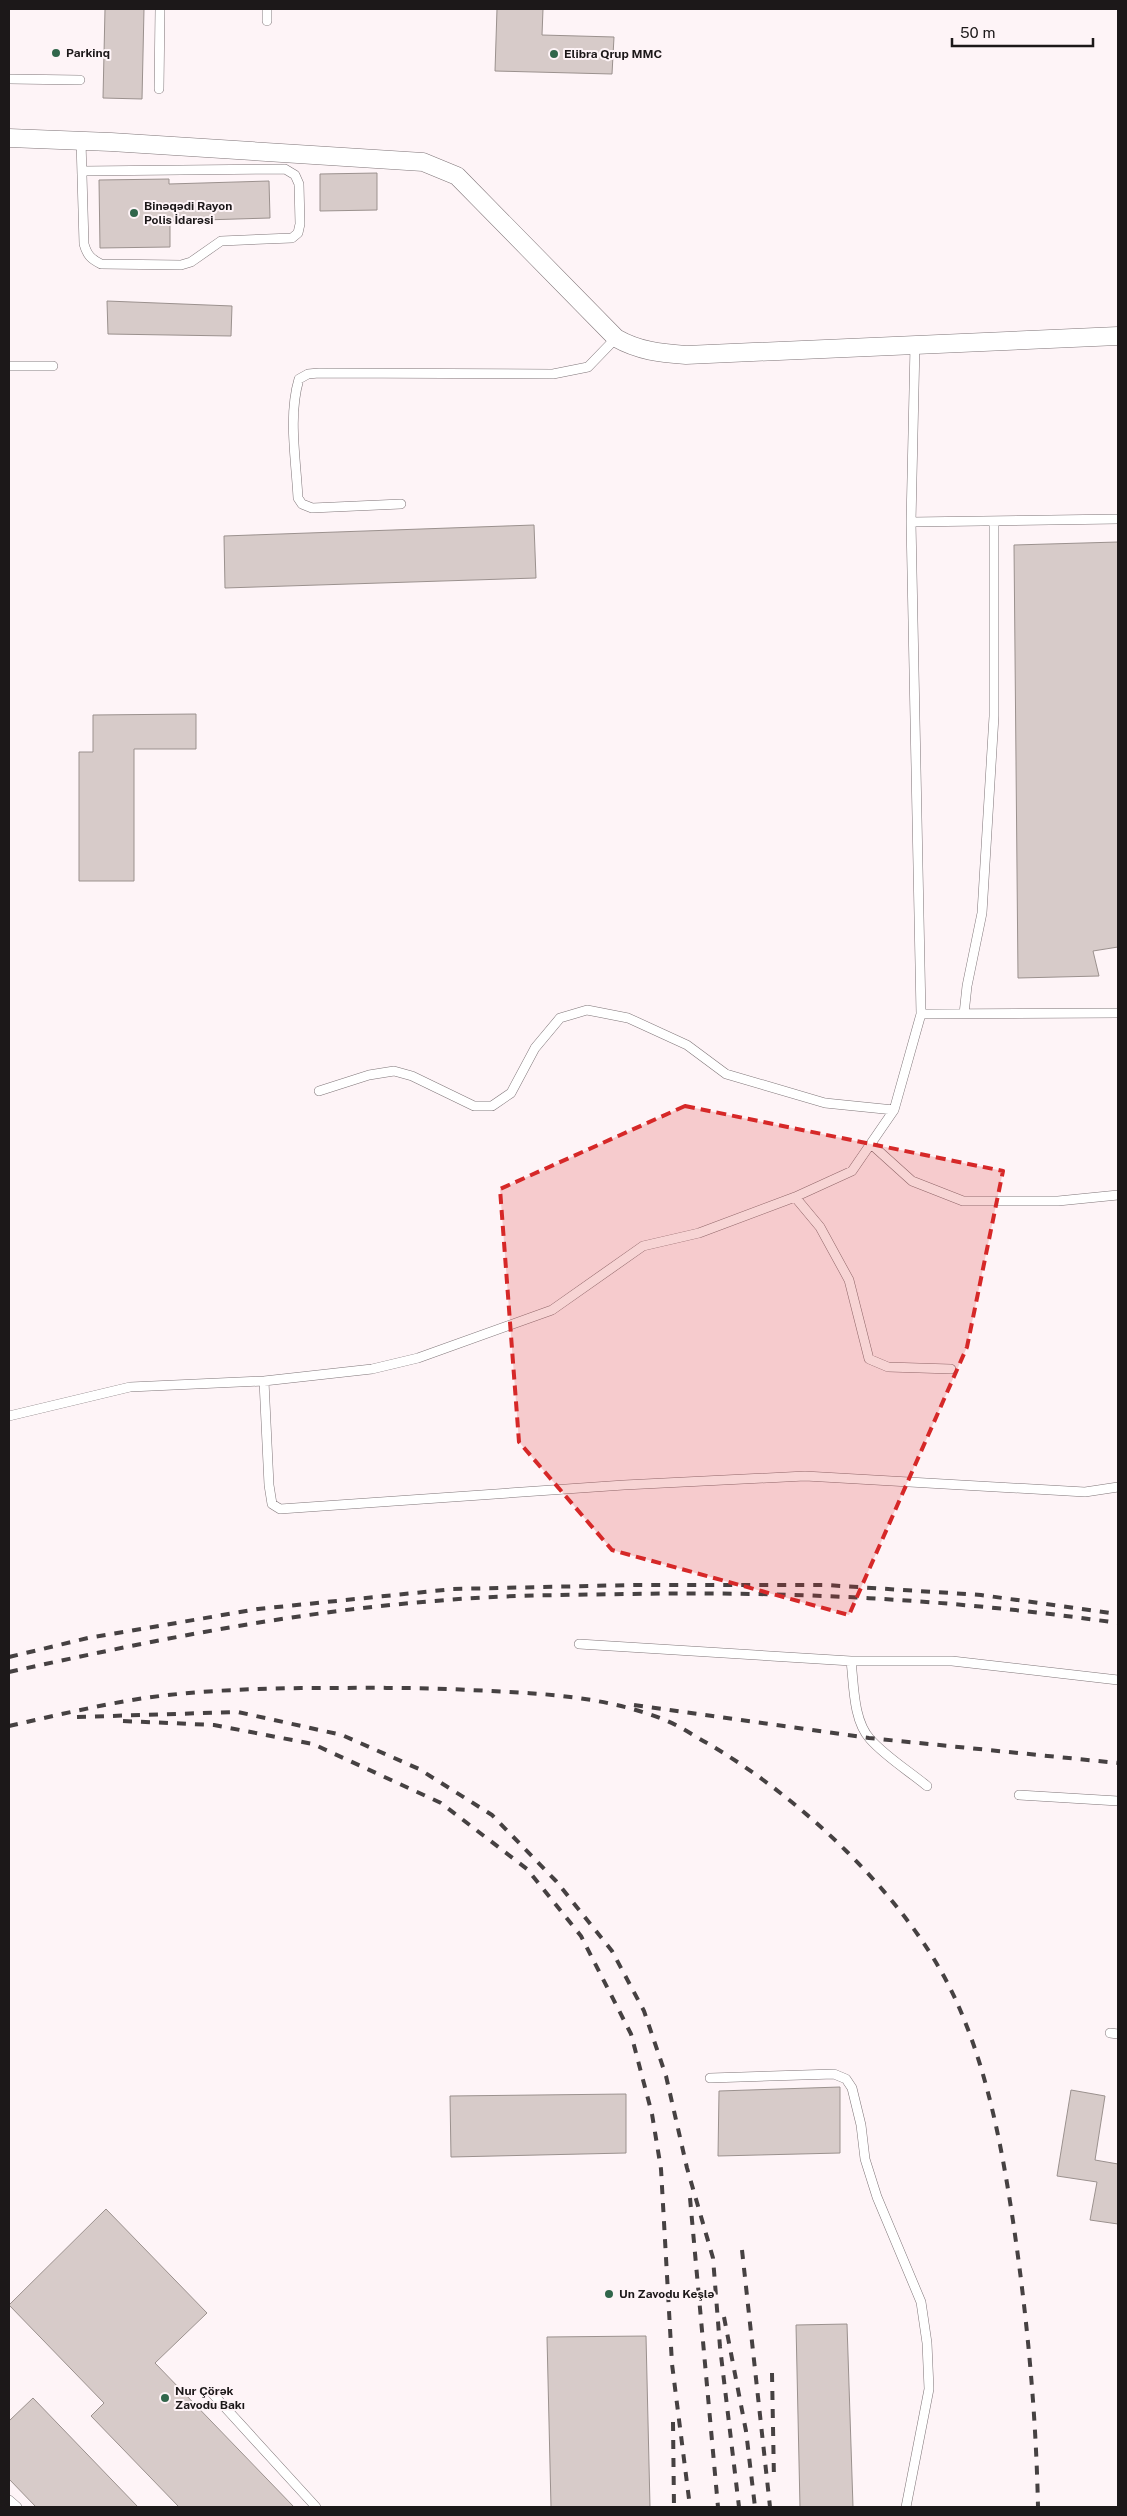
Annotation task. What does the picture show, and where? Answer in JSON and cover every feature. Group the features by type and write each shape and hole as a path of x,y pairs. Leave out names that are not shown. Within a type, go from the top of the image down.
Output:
{"street":[{"path":"9,138 404,160 437,167 457,176 616,338 633,347 653,353 686,355 1118,336"}],"lane":[{"path":"158,89 160,9"},
{"path":"267,9 267,21"},
{"path":"9,79 80,80"},
{"path":"81,141 84,244 87,254 101,264 181,265 191,262 221,241 292,238 298,233 300,224 299,184 295,175 285,169 82,172"},
{"path":"401,504 312,508 302,504 298,498 294,414 294,396 299,379 308,374 319,373 563,373 588,367 616,338"},
{"path":"9,1416 130,1386 264,1381 372,1369 418,1358 552,1310 643,1246 699,1233 852,1172 894,1110 921,1014 911,522 915,345"},
{"path":"9,366 53,366"},
{"path":"911,522 1118,519"},
{"path":"964,1014 967,986 982,913 994,716 994,521"},
{"path":"319,1091 369,1076 394,1071 412,1076 474,1106 492,1106 511,1093 535,1048 560,1018 587,1010 628,1018 687,1045 726,1074 825,1103 894,1110"},
{"path":"921,1014 1118,1013"},
{"path":"871,1144 912,1180 963,1201 1058,1201 1118,1195"},
{"path":"795,1196 820,1227 849,1280 869,1359 888,1368 951,1369"},
{"path":"264,1381 269,1485 272,1504 280,1509 624,1485 804,1476 1085,1492 1118,1487"},
{"path":"579,1644 851,1661 966,1662 1118,1680"},
{"path":"851,1661 857,1706 861,1723 869,1738 927,1786"},
{"path":"1019,1794 1118,1801"},
{"path":"710,2078 834,2074 846,2079 852,2088 861,2125 865,2158 877,2196 921,2302 927,2343 930,2389 906,2507"},
{"path":"211,2392 316,2507"},
{"path":"9,2500 17,2507"}],"highlighted area":[{"path":"685,1106 1003,1171 967,1347 849,1615 612,1550 519,1442 500,1189"}],"building":[{"path":"105,9 144,9 142,99 103,98"},
{"name":"Elibra Qrup MMC","path":"497,9 543,9 542,35 614,37 612,74 495,71"},
{"path":"377,173 377,210 320,211 320,174"},
{"path":"169,179 169,184 269,181 270,218 170,221 170,247 100,248 99,180"},
{"path":"107,301 232,306 231,336 108,334"},
{"path":"534,525 536,578 225,588 224,536"},
{"path":"1118,542 1118,947 1093,951 1099,976 1018,978 1014,545"},
{"path":"196,714 196,749 134,749 134,881 79,881 79,752 93,752 93,715"},
{"path":"840,2087 840,2153 718,2156 719,2091"},
{"path":"1071,2090 1105,2096 1095,2160 1118,2164 1118,2224 1090,2220 1097,2182 1057,2176"},
{"path":"626,2094 626,2153 451,2157 450,2096"},
{"path":"106,2209 207,2313 155,2363 294,2507 179,2507 91,2416 104,2403 9,2305"},
{"path":"847,2324 853,2507 800,2507 796,2325"},
{"path":"646,2336 650,2507 551,2507 547,2337"},
{"path":"33,2398 138,2507 36,2507 9,2479 9,2421"}],"railway":[{"path":"9,1657 88,1638 258,1609 453,1589 634,1585 826,1585 981,1595 1118,1614"},
{"path":"9,1672 115,1649 274,1620 381,1606 507,1596 688,1593 872,1598 995,1608 1118,1623"},
{"path":"9,1726 126,1701 213,1691 301,1688 406,1688 544,1694 618,1705 665,1720 707,1743 780,1793 817,1823 852,1856 914,1929 938,1967 969,2031 993,2111 1013,2221 1023,2292 1030,2364 1038,2507"},
{"path":"634,1705 869,1738 1118,1763"},
{"path":"77,1717 238,1712 342,1735 419,1769 492,1815 556,1881 612,1951 644,2011 666,2076 687,2168 713,2258 720,2347 739,2507"},
{"path":"123,1721 214,1725 313,1744 441,1803 527,1869 581,1936 631,2034 652,2114 661,2169 672,2364 690,2507"},
{"path":"690,2198 718,2507"},
{"path":"742,2250 770,2507"},
{"path":"724,2317 746,2431 755,2507"},
{"path":"772,2373 774,2480"},
{"path":"673,2422 674,2507"}],"place":[{"name":"Parkinq","path":"56,53"},
{"name":"Elibra Qrup MMC","path":"554,54"},
{"name":"Binəqədi Rayon Polis İdarəsi","path":"134,213"},
{"name":"Un Zavodu Keşlə","path":"609,2294"},
{"name":"Nur Çörək Zavodu Bakı","path":"165,2398"}]}
